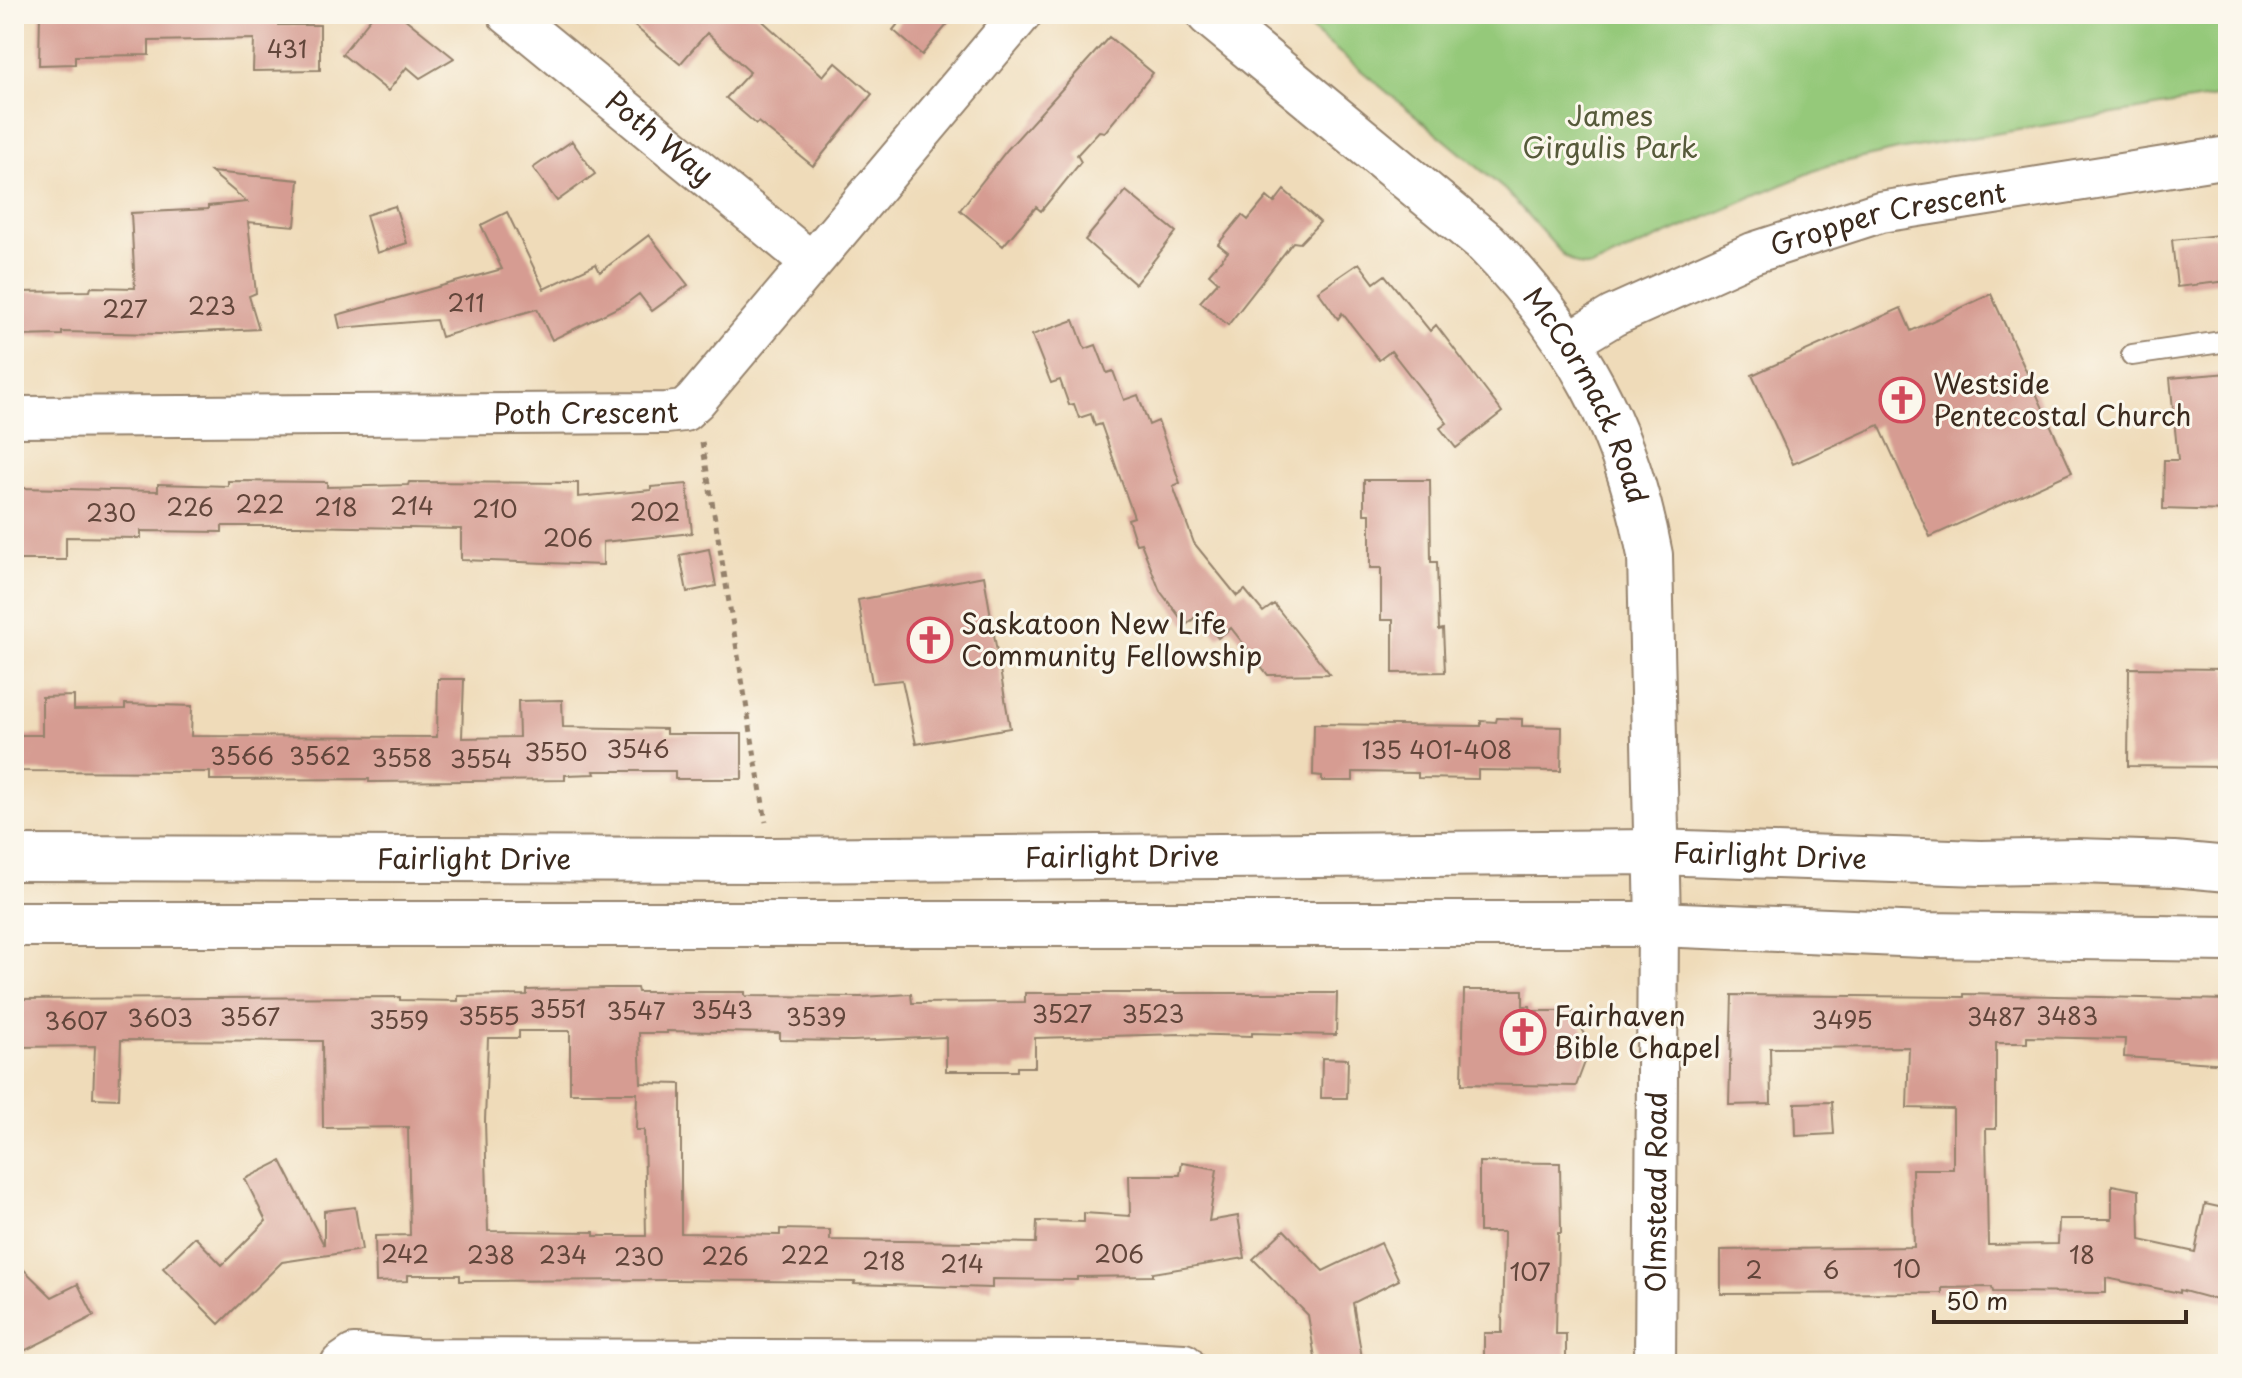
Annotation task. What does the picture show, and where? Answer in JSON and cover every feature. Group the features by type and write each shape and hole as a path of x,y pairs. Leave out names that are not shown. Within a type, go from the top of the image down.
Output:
{"main road":[{"name":"McCormack Road","path":"1209,14 1486,243 1516,274 1568,343 1598,394 1620,443 1644,522 1650,555 1658,924"},
{"name":"Fairlight Drive","path":"14,858 772,860 1655,852 1981,863 2174,864 2228,869"},
{"path":"14,924 1658,924 1924,935 2228,939"}],"street":[{"name":"Poth Way","path":"508,14 811,262"},
{"name":"Poth Crescent","path":"14,417 684,411 1021,14"},
{"name":"Gropper Crescent","path":"1568,343 1613,316 1753,253 1880,212 2228,157"},
{"name":"Olmstead Road","path":"1655,1364 1658,924"},
{"path":"341,1364 354,1355 418,1359 1096,1360 1184,1364"}],"lane":[{"path":"2132,355 2228,341"}],"path":[{"path":"701,435 765,819"}],"green space":[{"name":"James Girgulis Park","path":"1293,14 2228,14 2228,95 1898,150 1826,166 1591,267 1578,265 1564,256 1505,190"}],"building":[{"path":"40,14 278,14 278,25 320,25 320,70 253,71 254,39 149,41 149,55 75,56 75,64 39,65"},
{"path":"374,14 399,14 454,58 420,78 407,67 388,91 342,54"},
{"path":"620,14 755,14 823,76 835,62 872,94 813,166 726,98 750,72 707,33 680,64"},
{"path":"906,14 956,14 922,55 893,30"},
{"path":"1109,37 1153,73 1105,132 1099,131 1077,155 1081,162 1041,211 1036,207 1003,246 960,210 1007,150"},
{"path":"572,141 595,174 557,201 533,168"},
{"path":"211,172 299,180 295,226 248,222 256,293 249,296 259,329 159,334 62,332 62,335 14,336 14,292 90,291 91,287 135,288 131,213 208,209 208,206 247,202"},
{"path":"1284,190 1320,222 1300,243 1293,242 1228,325 1200,302 1218,282 1209,274 1228,252 1218,244 1242,215 1248,220 1267,197 1274,203"},
{"path":"1126,191 1176,232 1135,284 1085,240"},
{"path":"395,206 407,243 377,253 366,215"},
{"path":"507,212 544,289 596,264 600,272 649,235 688,285 652,311 639,294 552,340 537,309 441,337 436,320 340,328 337,315 502,269 481,225"},
{"path":"2228,234 2228,281 2177,287 2172,240"},
{"path":"1359,263 1374,283 1385,275 1430,331 1436,325 1502,412 1456,448 1440,428 1447,423 1391,351 1379,360 1342,313 1338,319 1318,291"},
{"name":"Westside Pentecostal Church","path":"1991,294 2072,472 1930,537 1879,425 1793,464 1752,375 1901,308 1911,331"},
{"path":"1074,320 1085,349 1096,345 1107,373 1113,371 1124,400 1138,395 1149,425 1158,421 1180,483 1173,486 1194,543 1237,596 1245,590 1263,612 1274,604 1330,674 1268,675 1231,628 1218,638 1199,614 1186,625 1160,591 1141,543 1136,544 1128,519 1134,517 1101,424 1095,426 1091,414 1079,418 1074,404 1069,405 1060,380 1051,383 1032,335"},
{"path":"2228,373 2228,511 2163,509 2164,460 2178,460 2170,378"},
{"path":"1364,480 1430,480 1431,562 1437,562 1439,630 1443,629 1445,672 1393,673 1393,620 1381,620 1381,568 1370,568 1370,514 1364,514"},
{"path":"228,481 327,482 327,487 408,485 409,482 578,483 578,497 687,484 692,533 603,542 603,565 461,560 461,529 300,526 222,526 222,532 141,531 141,538 66,537 66,560 14,560 14,509 20,509 20,488 158,491 158,484 228,486"},
{"path":"709,549 716,586 687,592 680,555"},
{"name":"Saskatoon New Life Community Fellowship","path":"984,576 1010,728 916,744 902,680 872,683 858,600"},
{"path":"2129,668 2228,669 2228,767 2128,766"},
{"path":"438,679 464,679 462,738 519,737 518,701 562,700 563,727 666,729 666,734 742,734 742,779 675,779 675,771 594,771 595,774 565,775 565,780 369,782 369,779 210,780 210,772 14,771 14,735 42,735 42,697 74,696 74,710 125,709 125,704 192,706 191,736 437,737"},
{"path":"1497,718 1522,719 1522,726 1562,727 1561,771 1478,770 1478,779 1418,778 1418,773 1353,772 1353,781 1322,781 1322,776 1313,775 1314,724 1481,726 1481,721 1496,722"},
{"path":"637,988 638,992 745,992 745,996 911,994 912,1003 1025,1002 1025,993 1337,993 1336,1035 1252,1033 1252,1036 1182,1034 1035,1038 1035,1067 1017,1067 1017,1071 946,1071 946,1037 852,1041 780,1040 780,1033 639,1033 641,1083 681,1084 681,1233 780,1235 780,1229 830,1230 830,1240 1036,1243 1037,1221 1084,1222 1084,1213 1130,1216 1129,1175 1180,1175 1182,1163 1217,1169 1209,1221 1238,1216 1245,1258 1153,1273 1153,1276 1077,1277 1077,1280 992,1279 992,1288 855,1282 460,1281 460,1275 408,1275 408,1281 376,1282 375,1236 410,1235 408,1127 323,1128 322,1041 121,1040 119,1099 93,1098 95,1046 14,1047 14,999 400,997 400,1000 458,1001 458,996 527,995 527,990","holes":["519,1031 570,1031 570,1093 637,1093 636,1130 644,1130 646,1236 488,1231 485,1121 488,1038 519,1038"]},
{"name":"Fairhaven Bible Chapel","path":"1464,990 1523,990 1523,1006 1530,1006 1531,1011 1573,1011 1591,1046 1576,1086 1462,1084"},
{"path":"1964,994 2228,1000 2228,1064 2124,1057 2125,1039 2027,1037 2027,1043 1996,1043 1996,1129 1986,1129 1988,1245 2058,1244 2059,1219 2112,1219 2112,1185 2139,1190 2140,1240 2195,1252 2205,1204 2228,1209 2228,1303 2180,1290 2180,1293 2106,1278 2106,1293 1993,1292 1992,1287 1942,1288 1942,1293 1721,1294 1721,1250 1914,1247 1912,1169 1953,1169 1953,1109 1907,1108 1909,1047 1770,1048 1771,1104 1729,1105 1732,995 1964,997"},
{"path":"1322,1058 1348,1059 1347,1098 1321,1098"},
{"path":"1832,1102 1834,1134 1796,1136 1795,1103"},
{"path":"281,1161 324,1245 324,1211 355,1207 362,1250 282,1262 219,1324 163,1268 195,1237 222,1265 266,1221 245,1179"},
{"path":"1479,1162 1560,1163 1561,1233 1558,1233 1556,1334 1566,1334 1566,1364 1484,1364 1484,1333 1502,1333 1504,1232 1479,1232"},
{"path":"1284,1230 1323,1271 1381,1243 1399,1280 1353,1303 1363,1364 1316,1364 1308,1315 1253,1259"},
{"path":"14,1260 52,1297 78,1284 94,1316 14,1356"}],"place":[{"name":"Westside Pentecostal Church","path":"1902,400"},
{"name":"Saskatoon New Life Community Fellowship","path":"930,640"},
{"name":"Fairhaven Bible Chapel","path":"1523,1032"}]}
